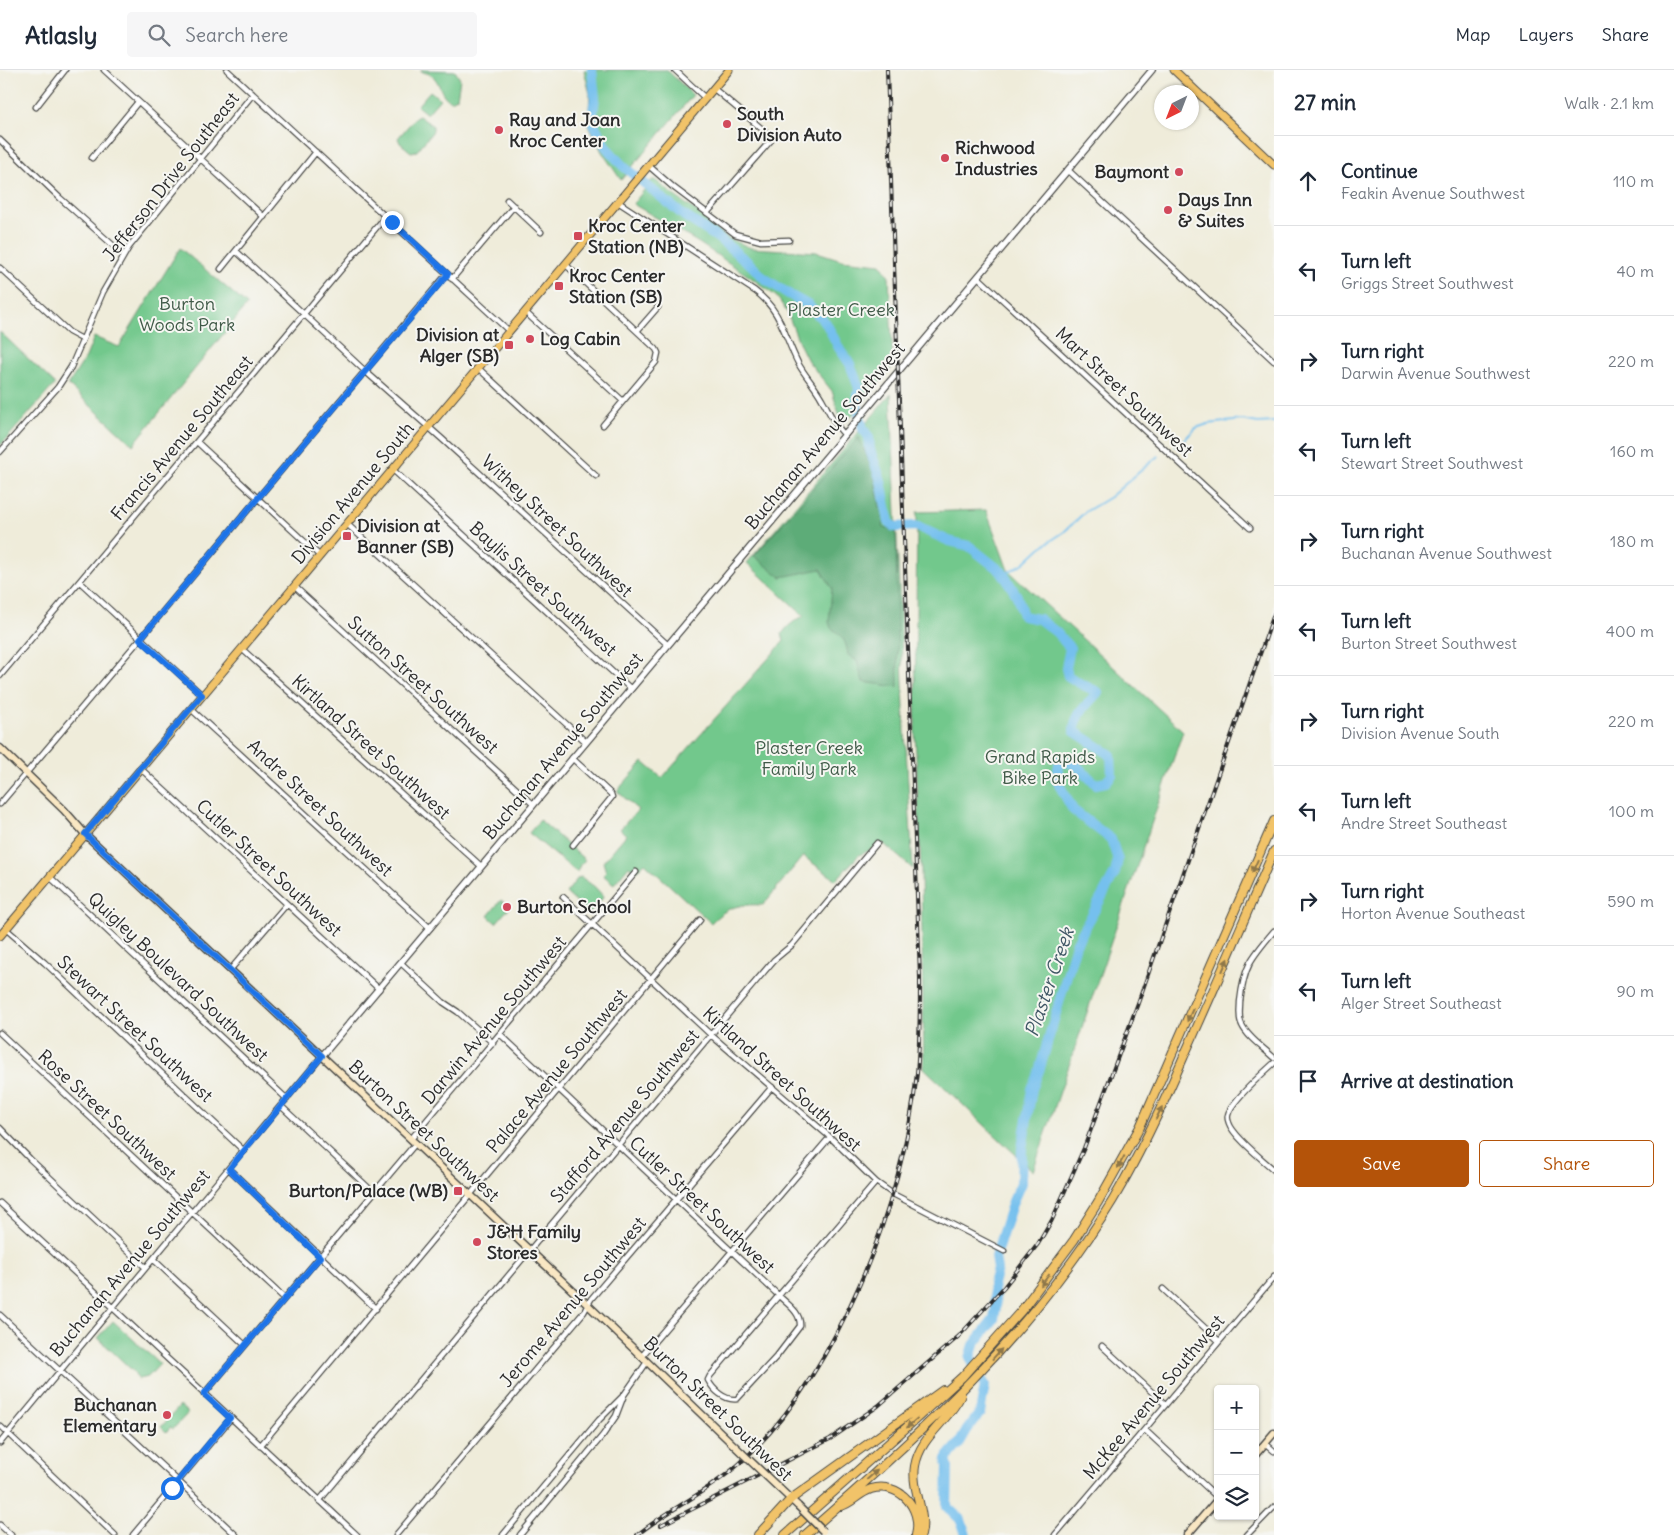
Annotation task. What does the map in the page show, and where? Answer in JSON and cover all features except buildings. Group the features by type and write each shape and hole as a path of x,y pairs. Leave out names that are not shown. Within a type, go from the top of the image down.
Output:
{"highway":[{"path":"785,1535 961,1377 1021,1311 1074,1240 1110,1182 1144,1119 1273,822"},
{"path":"805,1535 963,1390 1025,1323 1082,1246 1120,1186 1162,1106 1274,851"},
{"path":"758,1535 791,1499 961,1377"},
{"path":"921,1535 922,1516 914,1479 916,1462 928,1436 955,1408 963,1390"},
{"path":"836,1508 848,1504 868,1490 892,1489 902,1495 913,1506 917,1520 916,1535"}],"main road":[{"name":"Division Avenue South","path":"0,936 729,70"},
{"path":"1174,70 1274,165"},
{"name":"Burton Street Southwest","path":"0,748 26,772 85,834 530,1250 825,1533"},
{"path":"1259,1450 1274,1433"},
{"path":"1191,1533 1214,1504"}],"street":[{"path":"36,106 65,70"},
{"path":"104,70 264,217"},
{"path":"227,70 509,331"},
{"path":"675,70 705,98"},
{"name":"Buchanan Avenue Southwest","path":"0,1442 533,804 1152,70"},
{"path":"707,213 773,138 713,88"},
{"name":"Jefferson Drive Southeast","path":"0,452 58,386 71,367 103,292 124,255 253,94"},
{"path":"92,158 138,102"},
{"path":"0,140 61,199 124,255"},
{"path":"221,269 316,152"},
{"path":"648,166 724,227 744,237 761,241 789,240"},
{"path":"1068,170 1274,361"},
{"path":"507,200 541,232"},
{"path":"618,202 766,300 782,323 802,371 820,395 836,426 845,435"},
{"path":"452,279 514,206"},
{"name":"Francis Avenue Southeast","path":"0,676 386,216"},
{"name":"Withey Street Southwest","path":"236,251 365,371 428,428 442,438 668,645"},
{"path":"565,264 657,350 656,362 603,425"},
{"path":"0,268 69,332 82,338"},
{"path":"0,804 448,274"},
{"name":"Mart Street Southwest","path":"978,277 1250,528"},
{"path":"637,331 658,308"},
{"path":"525,312 623,401"},
{"path":"478,368 596,476"},
{"path":"197,442 320,556"},
{"name":"Baylis Street Southwest","path":"392,470 631,689"},
{"path":"347,524 586,742"},
{"path":"80,582 202,695"},
{"name":"Sutton Street Southwest","path":"294,586 533,804"},
{"name":"Kirtland Street Southwest","path":"242,649 481,866"},
{"name":"Andre Street Southwest","path":"191,709 430,928"},
{"path":"572,758 612,796 611,800 574,845"},
{"name":"Cutler Street Southwest","path":"140,768 379,989"},
{"name":"Stafford Avenue Southwest","path":"319,1501 774,960 792,945 876,843"},
{"name":"Darwin Avenue Southwest","path":"204,1394 320,1257 500,1034 636,872"},
{"name":"Quigley Boulevard Southwest","path":"50,877 287,1098"},
{"name":"Kirtland Street Southwest","path":"563,897 711,1035 830,1137 876,1182 893,1194 1004,1251"},
{"path":"230,970 287,904"},
{"name":"Palace Avenue Southwest","path":"260,1446 700,920"},
{"name":"Stewart Street Southwest","path":"6,928 244,1150"},
{"path":"1274,931 1257,950 1247,966 1242,982 1239,1016 1244,1029 1274,1058"},
{"path":"401,963 443,1002 458,1012 493,1043"},
{"name":"Rose Street Southwest","path":"0,1033 284,1298"},
{"name":"Cutler Street Southwest","path":"500,1034 560,1089 730,1251 778,1295 798,1314 800,1326 777,1356 737,1399 726,1398 710,1385 708,1380 710,1376 778,1295"},
{"path":"1274,1063 1250,1086 1228,1115 1232,1129 1274,1170"},
{"name":"Jerome Avenue Southwest","path":"396,1535 585,1312 588,1305 676,1199 772,1087"},
{"path":"281,1106 373,1192"},
{"path":"0,1128 30,1159 145,1267"},
{"path":"641,1357 730,1251 830,1137"},
{"path":"229,1169 376,1309"},
{"path":"778,1295 876,1182"},
{"path":"0,1203 357,1535"},
{"path":"153,1259 245,1345"},
{"name":"McKee Avenue Southwest","path":"1055,1535 1061,1532 1165,1404 1273,1279"},
{"path":"1163,1289 1219,1341"},
{"path":"0,1315 236,1535"},
{"path":"1102,1346 1165,1404"},
{"path":"503,1535 599,1420 624,1395 647,1362"},
{"path":"520,1535 604,1435 616,1416 624,1395"},
{"path":"133,1535 230,1418"},
{"path":"0,1426 115,1535"},
{"path":"1145,1430 1214,1495"},
{"path":"1265,1443 1274,1452"},
{"path":"1247,1535 1274,1507"},
{"path":"0,1525 11,1535"}],"green space":[{"path":"421,70 455,71 460,79 457,98 451,101 446,98 433,77"},
{"path":"584,70 667,70 693,95 621,180 602,152 588,123 590,94"},
{"path":"430,91 440,99 427,114 417,106"},
{"path":"419,116 433,126 433,131 417,151 411,152 400,143 398,138 415,118"},
{"name":"Plaster Creek","path":"652,180 655,180 699,213 730,239 751,248 817,252 842,260 881,264 889,276 893,365 847,421 845,422 840,417 832,391 808,361 787,312 777,297 699,243 633,204"},
{"name":"Burton Woods Park","path":"180,248 247,305 133,445 68,385 86,357 94,337 119,347"},
{"path":"0,332 55,384 0,446"},
{"name":"Plaster Creek Family Park","path":"891,394 905,732 913,869 884,844 859,855 836,880 803,856 763,905 734,907 711,923 645,863 636,872 629,866 614,884 603,875 606,872 603,862 626,835 620,829 638,810 617,791 643,762 662,778 784,641 782,634 786,628 804,616 747,563"},
{"path":"859,437 874,474 884,528 896,531 898,687 863,682 857,661 848,655 843,639 831,628 829,622 832,588 821,569 781,577 754,556"},
{"name":"Grand Rapids Bike Park","path":"986,510 1008,570 1183,731 1033,1171 924,1068 921,869 915,732 917,512"},
{"path":"540,820 585,860 577,872 529,833"},
{"path":"581,877 595,887 603,896 589,914 566,893 578,878"},
{"path":"501,900 510,907 496,923 488,916"},
{"path":"113,1321 160,1364 148,1377 138,1379 134,1372 98,1338"},
{"path":"180,1406 188,1413 173,1429 171,1427 166,1432 161,1427"}],"waterway":[{"name":"Plaster Creek","path":"592,70 595,97 592,120 606,147 623,166 683,215 718,238 764,278 808,305 826,323 850,364 859,388 857,403 863,429 869,437 870,450 881,481 889,522 894,527 916,526 949,541 969,546 1002,572 1017,596 1023,616 1039,619 1056,632 1070,648 1066,668 1068,676 1098,692 1079,715 1074,731 1111,755 1112,775 1106,782 1096,784 1076,765 1060,760 1056,779 1073,810 1111,839 1118,860 1115,873 1076,944 1040,1068 1032,1089 1022,1149 1021,1183 1013,1201 995,1257 997,1269 993,1284 996,1307 994,1319 974,1345 970,1358 985,1385 980,1413 959,1444 946,1459 948,1466 947,1507 961,1520 966,1535"},
{"path":"1175,446 1196,428 1208,424 1242,420 1258,423 1274,422"},
{"path":"1003,575 1024,563 1040,548 1064,532 1085,512 1110,497 1158,456"}],"railway":[{"path":"637,1535 739,1464 774,1427 807,1384 835,1335 860,1284 881,1230 897,1176 909,1123 918,1061 920,978 887,70"},
{"path":"661,1525 830,1439 878,1406 959,1336 1004,1287 1038,1244 1052,1220 1084,1148 1138,1003 1274,614"}],"place":[{"name":"South Division Auto","path":"727,124"},
{"name":"Ray and Joan Kroc Center","path":"499,130"},
{"name":"Richwood Industries","path":"945,158"},
{"name":"Baymont","path":"1179,172"},
{"name":"Days Inn & Suites","path":"1168,210"},
{"name":"Kroc Center Station (NB)","path":"578,236"},
{"name":"Kroc Center Station (SB)","path":"559,286"},
{"name":"Log Cabin","path":"530,339"},
{"name":"Division at Alger (SB)","path":"509,345"},
{"name":"Division at Banner (SB)","path":"347,536"},
{"name":"Burton School","path":"507,907"},
{"name":"Burton/Palace (WB)","path":"458,1191"},
{"name":"J&H Family Stores","path":"477,1242"},
{"name":"Buchanan Elementary","path":"167,1415"}],"route":[{"path":"172,1488 230,1418 204,1394 320,1257 229,1169 322,1056 85,834 202,695 140,639 448,274 392,222"}]}
